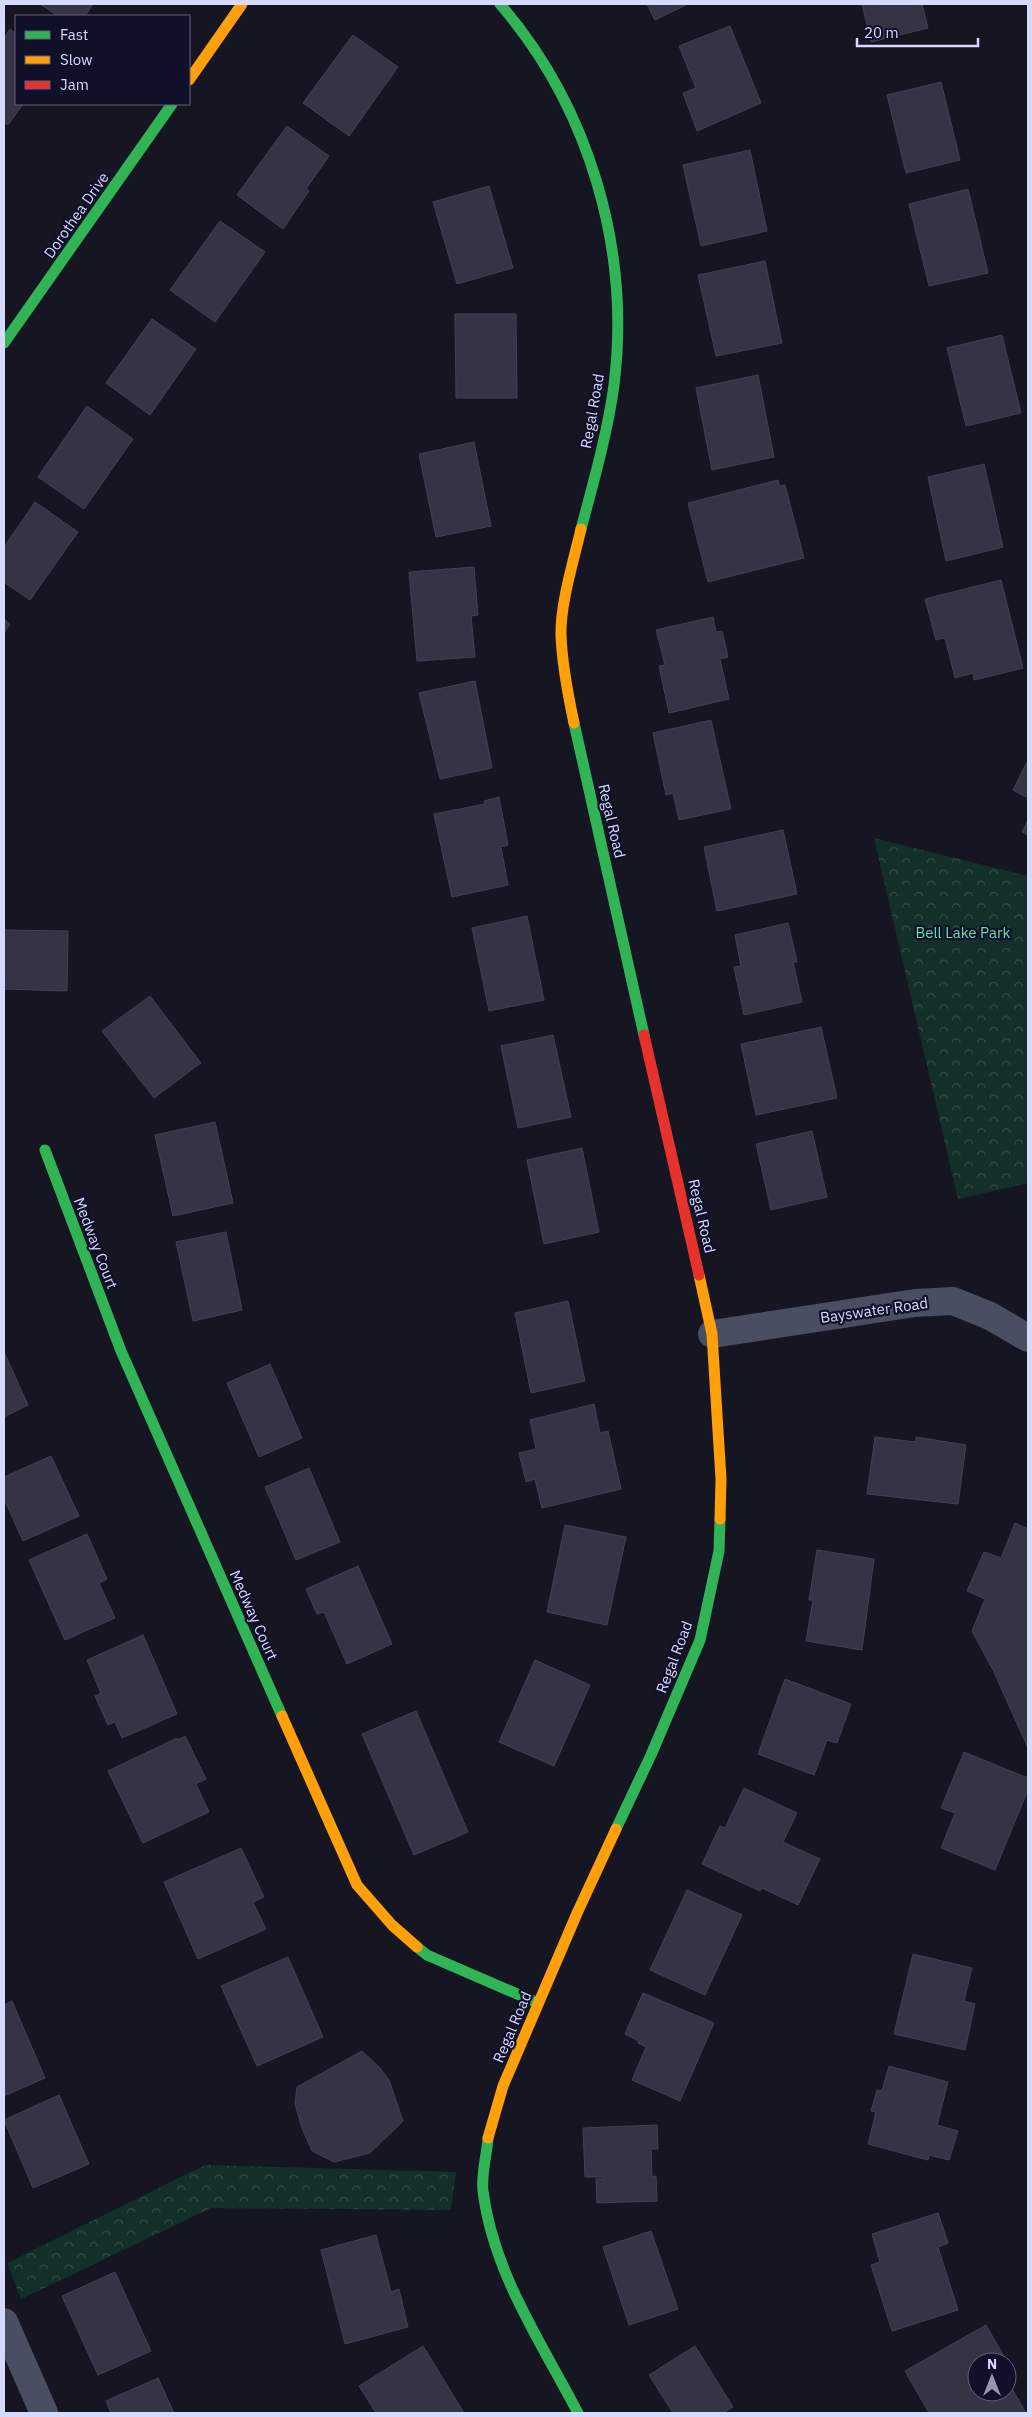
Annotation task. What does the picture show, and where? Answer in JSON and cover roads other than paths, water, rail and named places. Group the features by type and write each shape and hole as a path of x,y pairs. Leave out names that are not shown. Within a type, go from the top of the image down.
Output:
{"street":[{"path":"190,79 242,4"},
{"name":"Regal Road","path":"500,4 524,32 577,125 606,212 618,297 614,385 594,479 570,574 561,634 567,692 712,1334 721,1479 719,1551 700,1640 651,1755 578,1911 538,2003 503,2086 492,2123 483,2189 494,2239 505,2275 578,2413"},
{"name":"Dorothea Drive","path":"4,343 171,105"},
{"name":"Medway Court","path":"44,1150 121,1351 357,1885 392,1925 427,1955 538,2003"},
{"name":"Bayswater Road","path":"712,1334 915,1303 953,1301 990,1316 1028,1338"},
{"path":"4,2322 44,2413"}],"park label":[{"name":"Bell Lake Park","path":"963,932"}]}
